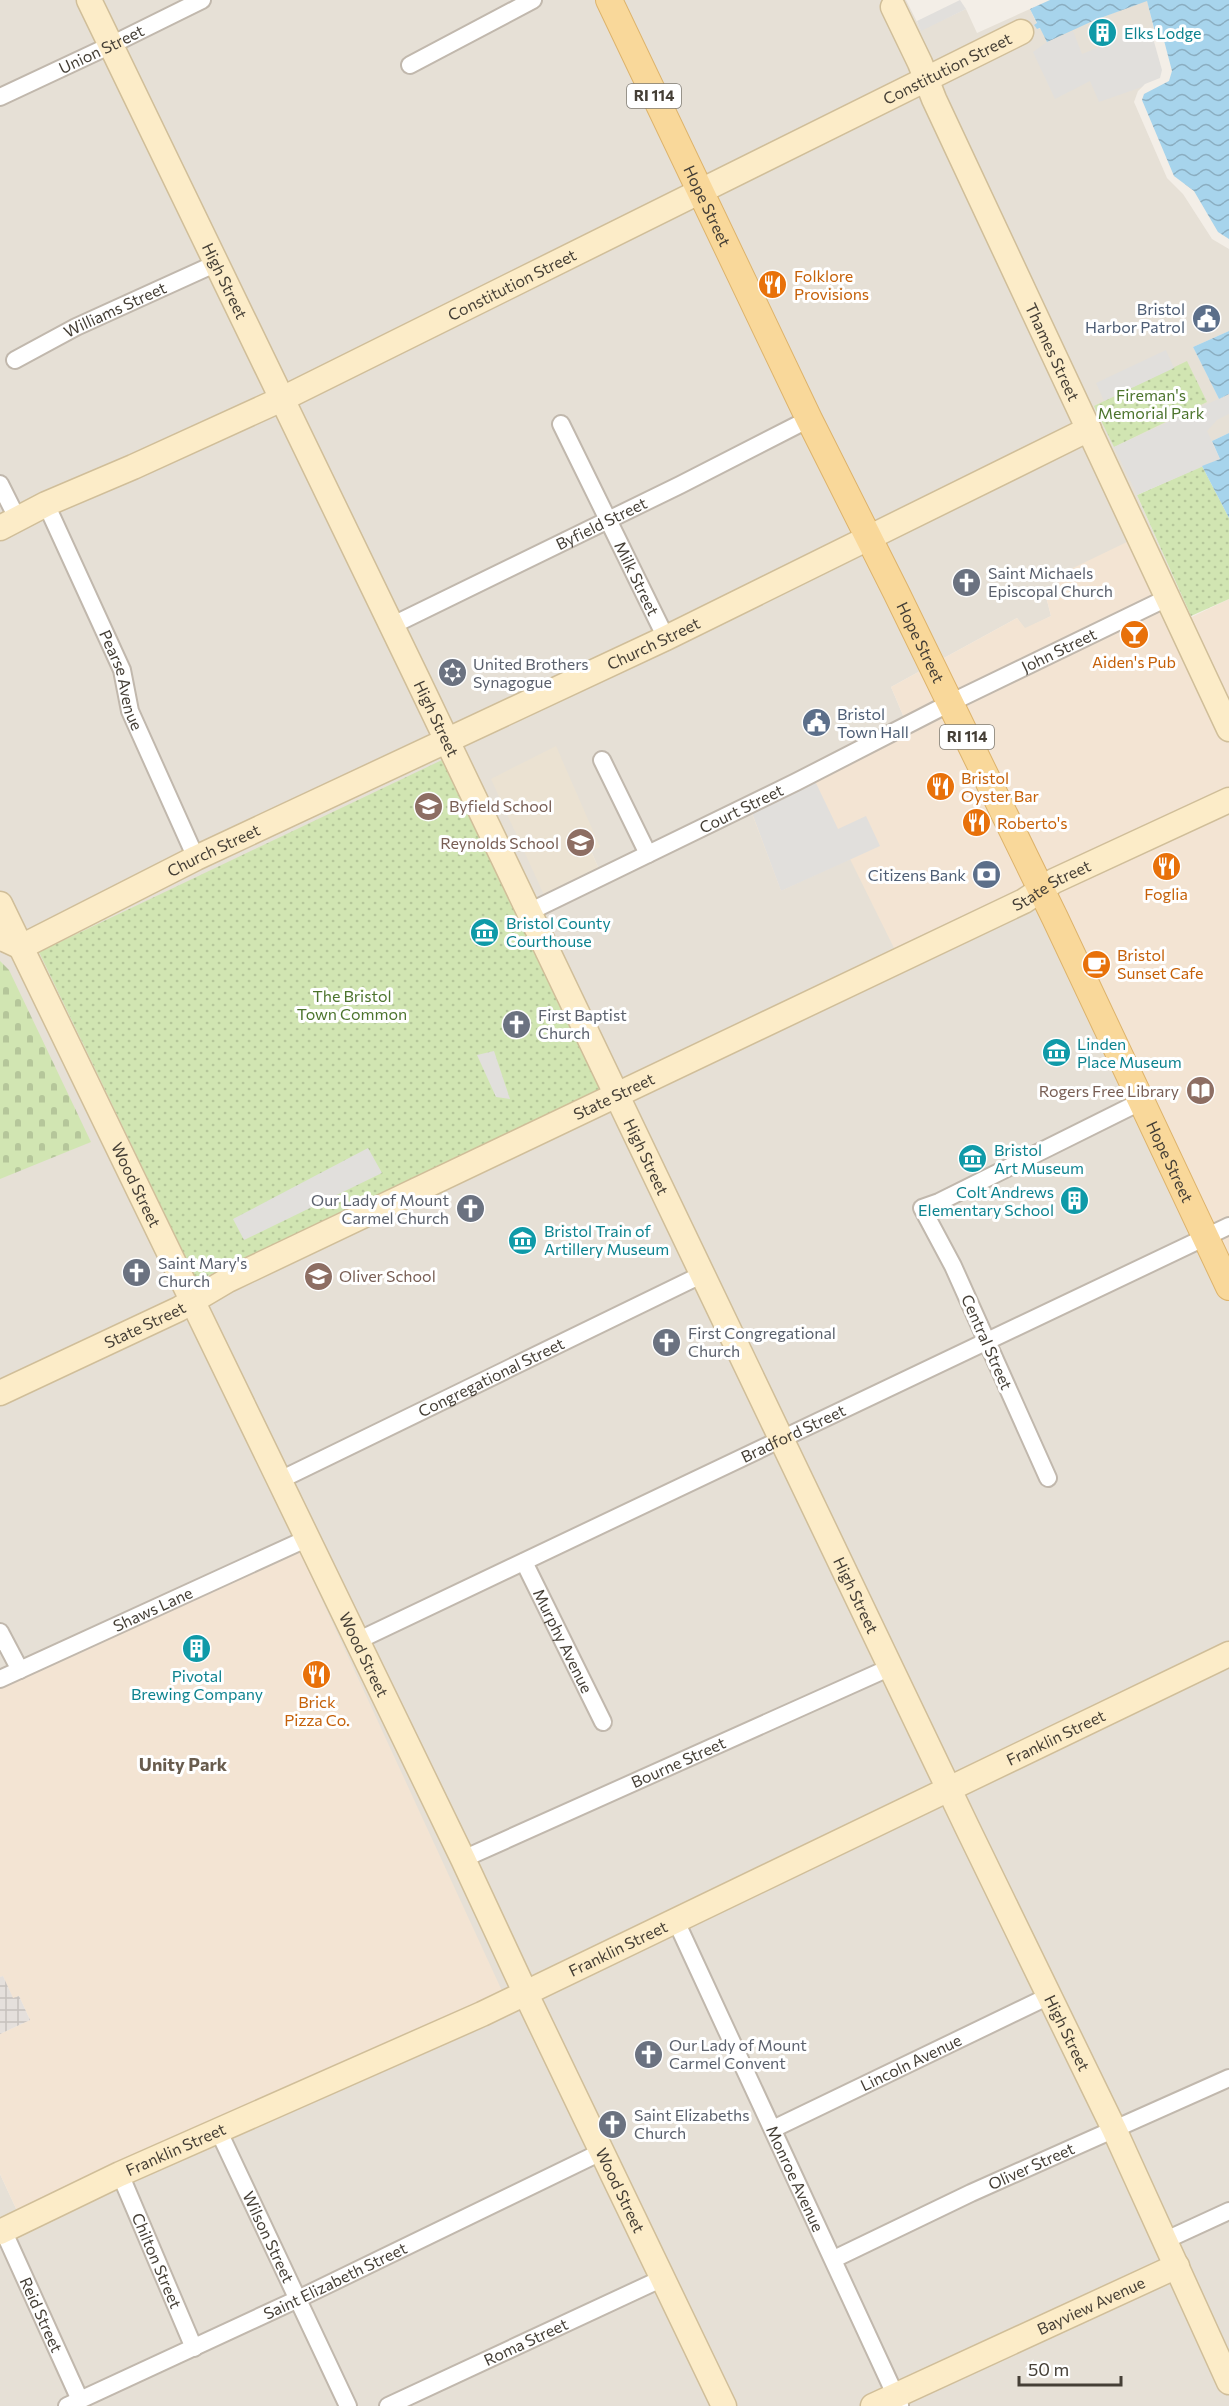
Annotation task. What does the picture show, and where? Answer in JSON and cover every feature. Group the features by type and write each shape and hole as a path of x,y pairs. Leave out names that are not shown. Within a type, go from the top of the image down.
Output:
{"main road":[{"name":"Hope Street","path":"609,0 809,419 950,703 1229,1287"}],"street":[{"name":"High Street","path":"89,0 1114,2129 1229,2382"},
{"name":"Union Street","path":"0,97 202,0"},
{"path":"410,65 533,0"},
{"name":"Thames Street","path":"893,7 1229,729"},
{"name":"Constitution Street","path":"8,523 282,399 1021,32"},
{"name":"Williams Street","path":"15,360 76,327 217,263"},
{"name":"Byfield Street","path":"391,626 680,485 809,419"},
{"name":"Milk Street","path":"561,424 606,520 666,638"},
{"name":"Church Street","path":"11,942 447,742 666,638 1089,429"},
{"path":"0,484 8,523"},
{"name":"Pearse Avenue","path":"46,504 122,670 130,711 196,858"},
{"name":"John Street","path":"950,703 1167,598"},
{"name":"Court Street","path":"529,912 950,703"},
{"path":"602,760 648,854"},
{"name":"State Street","path":"0,1393 192,1302 228,1280 1024,901 1039,889 1229,800"},
{"name":"Wood Street","path":"0,906 11,942 192,1302 463,1859 724,2406"},
{"name":"Central Street","path":"1048,1478 953,1266 922,1208 939,1202 1140,1102"},
{"name":"Bradford Street","path":"357,1641 1229,1226"},
{"name":"Congregational Street","path":"278,1481 703,1274"},
{"name":"Shaws Lane","path":"0,1679 306,1539"},
{"name":"Murphy Avenue","path":"524,1562 603,1722"},
{"path":"0,1632 20,1670"},
{"name":"Franklin Street","path":"2,2231 120,2174 219,2132 525,1992 950,1790 1229,1654"},
{"name":"Bourne Street","path":"463,1859 891,1667"},
{"name":"Monroe Avenue","path":"675,1919 898,2401"},
{"name":"Lincoln Avenue","path":"772,2129 1049,1996"},
{"name":"Oliver Street","path":"834,2259 971,2193 1229,2078"},
{"name":"Wilson Street","path":"219,2132 348,2406"},
{"name":"Saint Elizabeth Street","path":"74,2403 298,2299 601,2152"},
{"name":"Chilton Street","path":"120,2174 194,2348"},
{"path":"1166,2240 1229,2211"},
{"name":"Reid Street","path":"2,2231 74,2403"},
{"name":"Bayview Avenue","path":"873,2406 898,2401 1177,2266"},
{"name":"Roma Street","path":"388,2406 663,2278"}],"shaded area":[{"path":"0,0 906,0 921,30 966,9 977,33 1030,9 1037,29 1095,20 1147,0 1154,30 1229,246 1229,331 1193,347 1219,399 1229,394 1229,433 1212,441 1137,495 1191,616 1173,627 1072,577 1044,589 1051,616 1025,629 1017,618 891,687 905,720 752,813 781,890 850,859 1038,879 1229,1280 1229,2406 0,2406 0,2174 19,2215 299,1550 0,1687","holes":["491,779 600,846 591,851 599,869"]},
{"path":"960,0 966,9 921,31 917,21"},
{"path":"1154,30 1165,71 1162,80 1099,102 1090,81 1055,99 1033,52 1047,42 1073,31 1082,54 1124,37 1125,40"},
{"path":"1166,350 1174,368 1104,401 1096,383"},
{"path":"1229,394 1229,414 1217,420 1207,431 1220,459 1137,495 1114,447"},
{"path":"1129,541 1173,626 1229,599 1229,1280 1038,880 894,948 850,859 781,891 752,814 738,801 905,720 891,687 1017,618 1025,628 1051,616 1044,589 1072,577 1073,568"},
{"path":"556,746 600,847 591,851 599,869 545,897 491,779"},
{"path":"815,781 838,829 866,816 880,846 781,891 752,813"},
{"path":"494,1051 510,1099 496,1097 477,1055"},
{"path":"368,1148 382,1173 244,1240 233,1219"},
{"path":"299,1550 503,1993 19,2215 0,2174 0,2034 30,2020 19,1996 13,1999 3,1976 0,1977 0,1687"},
{"path":"3,1976 13,1998 19,1996 30,2020 0,2034 0,1977"}],"green space":[{"name":"Fireman's Memorial Park","path":"1187,361 1207,402 1114,447 1094,406"},
{"path":"1202,466 1229,518 1229,599 1191,616 1137,495"},
{"name":"The Bristol Town Common","path":"442,760 600,1090 197,1281 39,952"},
{"path":"0,961 9,970 91,1142 0,1179"}],"water":[{"path":"1050,0 1229,0 1229,246 1214,237 1186,192 1169,177 1137,101 1140,93 1162,80 1165,71 1147,1 1095,20 1047,42 1040,28 1037,29 1034,25 1037,23 1030,9"},
{"path":"1229,331 1229,394 1219,399 1193,347"},
{"path":"1229,433 1229,518 1202,466 1220,459 1212,441"}],"pier":[{"path":"1161,29 1172,71 1169,81 1144,94 1142,100 1174,176 1194,191 1218,232 1229,239 1229,249 1212,239 1183,194 1167,178 1134,102 1138,91 1145,84 1160,78 1162,70 1151,31"}],"place":[{"name":"Elks Lodge","path":"1103,33"},
{"name":"Folklore Provisions","path":"773,285"},
{"name":"Bristol Harbor Patrol","path":"1206,318"},
{"name":"Saint Michaels Episcopal Church","path":"967,582"},
{"name":"Aiden's Pub","path":"1134,634"},
{"name":"United Brothers Synagogue","path":"452,673"},
{"name":"Bristol Town Hall","path":"816,723"},
{"name":"Bristol Oyster Bar","path":"940,787"},
{"name":"Byfield School","path":"428,806"},
{"name":"Roberto's","path":"976,823"},
{"name":"Reynolds School","path":"580,843"},
{"name":"Foglia","path":"1166,866"},
{"name":"Citizens Bank","path":"987,875"},
{"name":"Bristol County Courthouse","path":"485,932"},
{"name":"Bristol Sunset Cafe","path":"1096,964"},
{"name":"First Baptist Church","path":"517,1024"},
{"name":"Linden Place Museum","path":"1056,1053"},
{"name":"Rogers Free Library","path":"1200,1091"},
{"name":"Bristol Art Museum","path":"973,1159"},
{"name":"Colt Andrews Elementary School","path":"1075,1201"},
{"name":"Our Lady of Mount Carmel Church","path":"470,1209"},
{"name":"Bristol Train of Artillery Museum","path":"523,1240"},
{"name":"Saint Mary's Church","path":"137,1272"},
{"name":"Oliver School","path":"318,1276"},
{"name":"First Congregational Church","path":"667,1342"},
{"name":"Pivotal Brewing Company","path":"197,1648"},
{"name":"Brick Pizza Co.","path":"317,1674"},
{"name":"Our Lady of Mount Carmel Convent","path":"648,2054"},
{"name":"Saint Elizabeths Church","path":"613,2124"}],"district":[{"name":"Unity Park","path":"183,1765"}]}
